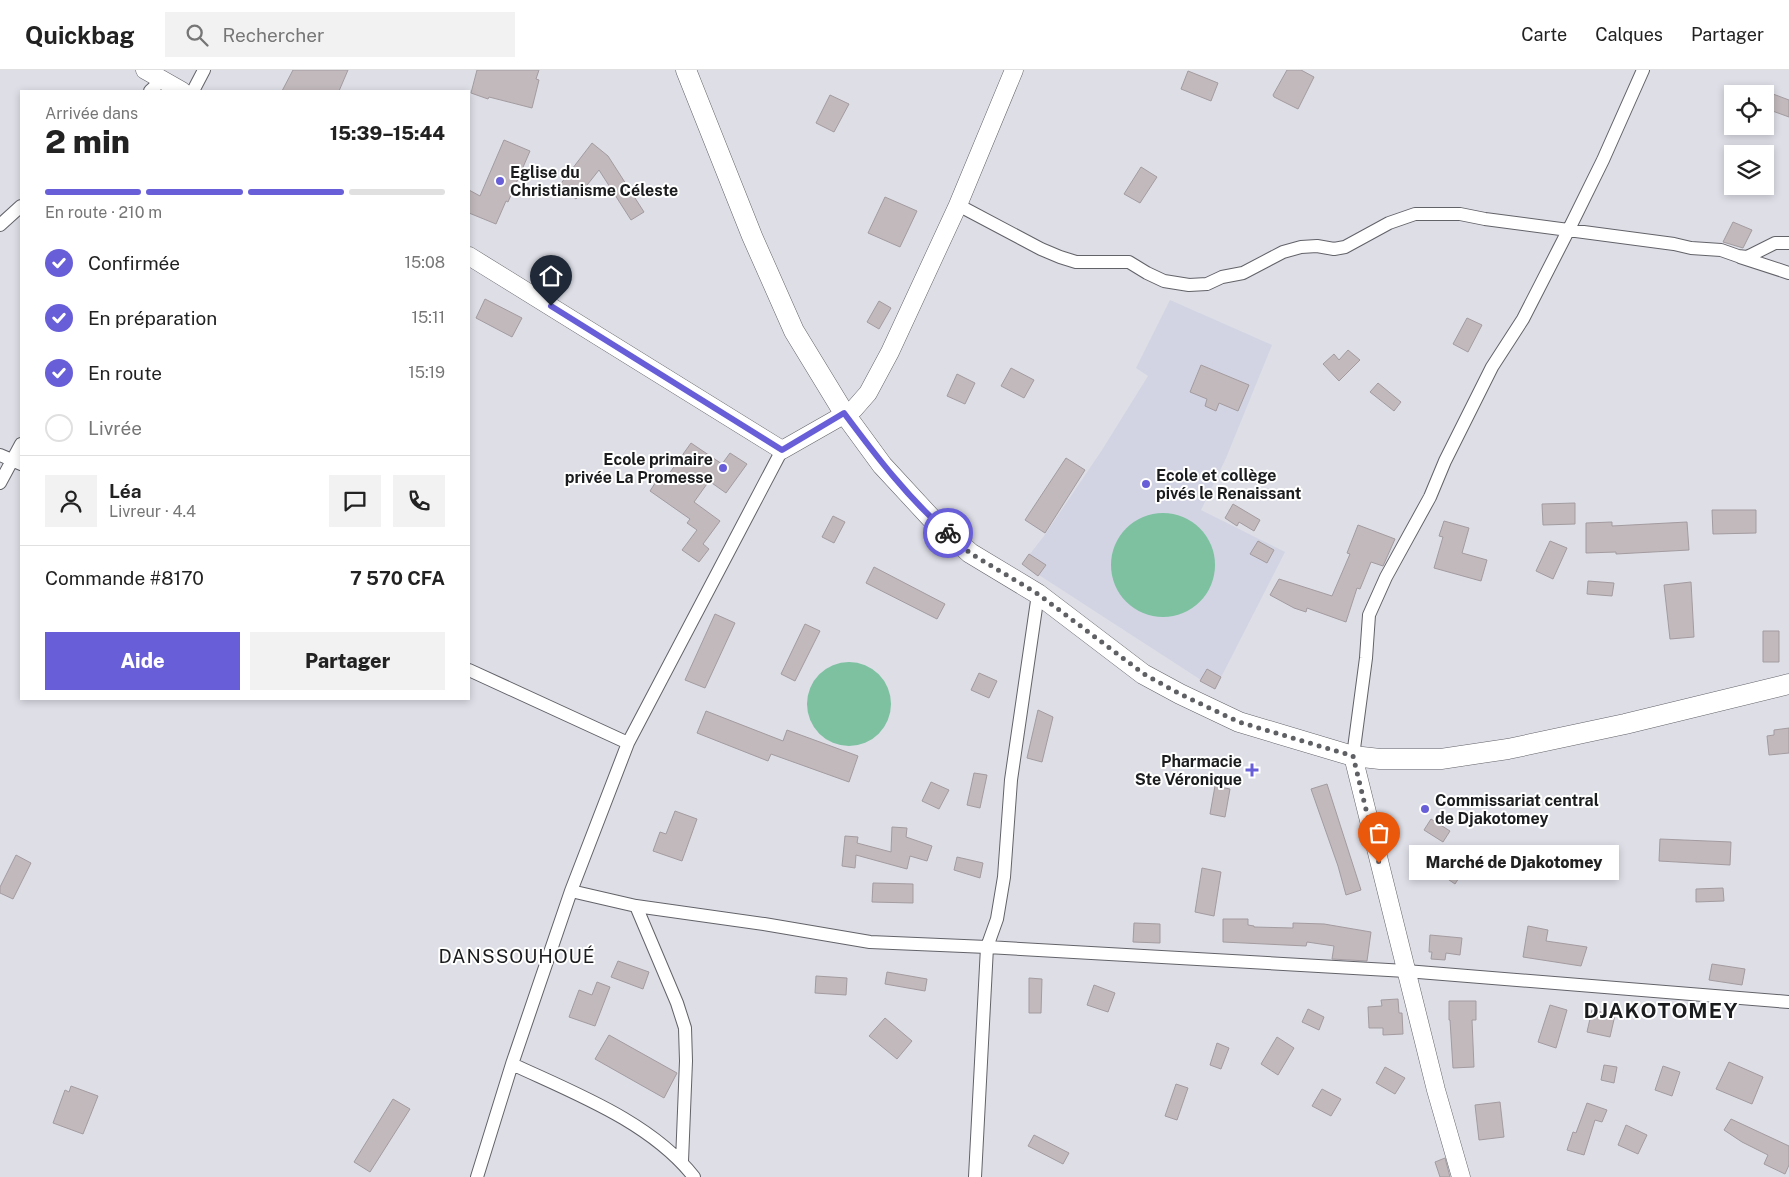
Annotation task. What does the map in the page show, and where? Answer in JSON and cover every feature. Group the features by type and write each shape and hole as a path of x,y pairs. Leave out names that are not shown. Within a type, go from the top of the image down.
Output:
{"main road":[{"path":"686,70 752,236 794,331 844,413 882,465 931,518 970,553 1038,594 1144,674 1180,694 1239,722 1353,756 1380,759 1441,759 1508,749 1625,724 1789,684"}],"street":[{"path":"145,70 156,86 177,90"},
{"path":"194,90 204,70"},
{"path":"476,1177 571,891 628,743 782,450 854,409 868,393 890,352 958,204 1014,70"},
{"path":"1461,1177 1436,1090 1353,756 1366,658 1369,616 1386,577 1430,497 1445,461 1492,367 1523,319 1569,229 1603,160 1643,70"},
{"path":"958,204 1041,249 1060,257 1076,262 1129,262 1164,281 1189,285 1207,284 1222,277 1243,273 1283,252 1301,247 1317,246 1334,249 1345,247 1389,223 1415,214 1460,214 1691,248 1715,249 1789,273"},
{"path":"0,225 20,207"},
{"path":"1738,256 1747,257 1775,243 1789,243"},
{"path":"470,257 782,450"},
{"path":"0,483 17,462 20,448"},
{"path":"0,455 17,462"},
{"path":"975,1177 987,947 997,919 1004,877 1011,780 1038,594"},
{"path":"470,670 628,743"},
{"path":"571,891 636,906 764,924 870,942 1406,971 1789,1002"},
{"path":"636,906 676,1003 684,1028 686,1061 682,1161"},
{"path":"512,1064 581,1096 639,1128 682,1161 694,1177"}],"shaded area":[{"name":"Ecole et collège pivés le Renaissant","path":"1170,300 1272,345 1226,458 1201,510 1285,552 1215,689 1022,564 1044,536 1102,450 1148,376 1136,368"}],"green space":[{"path":"1163,513 1183,517 1192,521 1200,528 1207,536 1211,545 1215,565 1211,585 1207,594 1200,602 1192,609 1183,613 1163,617 1143,613 1134,609 1126,602 1119,594 1115,585 1111,565 1115,545 1119,536 1126,528 1134,521 1143,517"},
{"path":"849,662 865,665 879,674 888,688 891,704 888,720 879,734 865,743 849,746 833,743 819,734 810,720 807,704 810,688 819,674 833,665"}],"building":[{"path":"293,70 348,70 339,90 283,90"},
{"path":"477,70 539,70 536,79 539,80 532,108 489,97 488,99 471,93"},
{"path":"1287,70 1301,70 1314,77 1298,109 1273,95"},
{"path":"1188,71 1218,83 1211,101 1181,89"},
{"path":"1774,94 1789,100 1789,117 1774,112"},
{"path":"830,95 849,104 834,132 816,123"},
{"path":"504,140 530,151 508,202 506,201 496,224 470,213 470,191 480,196"},
{"path":"592,143 608,156 644,212 631,220 599,170 576,199 559,186"},
{"path":"1141,167 1157,177 1140,203 1124,194"},
{"path":"885,197 917,211 900,247 868,233"},
{"path":"1733,222 1752,230 1743,248 1723,242"},
{"path":"485,299 522,318 512,337 476,318"},
{"path":"879,301 891,308 879,329 867,322"},
{"path":"1467,318 1482,325 1468,352 1453,344"},
{"path":"1348,350 1360,360 1339,381 1323,364 1334,354 1339,360"},
{"path":"1201,365 1249,385 1238,411 1219,403 1216,411 1205,406 1207,399 1190,392"},
{"path":"1011,368 1034,380 1024,398 1001,386"},
{"path":"957,374 975,383 965,404 947,396"},
{"path":"1378,383 1401,402 1394,411 1370,392"},
{"path":"691,443 722,464 730,453 747,464 726,493 709,481 694,502 720,521 703,544 709,549 699,562 682,550 697,530 687,523 690,519 650,491 661,474 666,478"},
{"path":"1066,458 1085,470 1045,533 1025,520"},
{"path":"1575,503 1575,524 1543,525 1542,504"},
{"path":"1233,504 1260,520 1254,531 1239,522 1237,526 1225,518"},
{"path":"1712,510 1756,510 1756,533 1713,534"},
{"path":"833,516 845,522 834,543 822,537"},
{"path":"1444,521 1469,528 1462,553 1487,560 1481,581 1434,568 1443,537 1439,536"},
{"path":"1612,522 1612,526 1687,522 1689,550 1616,554 1616,552 1586,553 1586,523"},
{"path":"1358,525 1395,539 1383,566 1371,562 1360,589 1357,588 1346,622 1307,608 1306,612 1294,608 1270,595 1279,579 1332,596 1350,554 1347,553"},
{"path":"1258,541 1274,550 1267,563 1250,554"},
{"path":"1550,541 1567,548 1553,579 1536,571"},
{"path":"1029,554 1046,565 1038,576 1022,564"},
{"path":"874,567 945,604 937,619 866,583"},
{"path":"1588,581 1614,583 1612,596 1587,594"},
{"path":"1691,582 1694,637 1670,639 1664,585"},
{"path":"715,614 735,623 705,688 685,680"},
{"path":"805,624 820,631 795,681 781,674"},
{"path":"1763,631 1779,631 1779,662 1763,662"},
{"path":"1207,669 1221,677 1215,689 1200,681"},
{"path":"979,673 997,681 989,698 971,690"},
{"path":"1038,710 1053,717 1042,762 1027,758"},
{"path":"706,711 783,741 787,730 858,756 849,782 771,754 768,761 697,733"},
{"path":"1789,728 1789,753 1769,755 1767,736 1774,735 1774,730"},
{"path":"974,773 987,775 980,808 967,805"},
{"path":"931,782 949,790 939,809 922,801"},
{"path":"1327,784 1361,890 1346,895 1311,789"},
{"path":"1215,786 1230,789 1225,817 1210,814"},
{"path":"675,811 697,819 682,861 653,851 660,832 666,834"},
{"path":"1431,819 1450,831 1443,842 1424,830"},
{"path":"892,827 907,828 906,837 932,846 927,861 910,856 907,869 856,855 855,868 842,866 845,836 858,837 857,843 891,852"},
{"path":"1660,839 1731,842 1730,865 1659,861"},
{"path":"1443,847 1468,864 1455,884 1430,867"},
{"path":"16,855 31,863 13,899 0,893 0,887"},
{"path":"957,857 983,863 980,878 954,870"},
{"path":"1202,868 1221,872 1214,916 1195,912"},
{"path":"873,883 913,884 913,903 872,902"},
{"path":"1723,888 1724,901 1696,902 1696,889"},
{"path":"1223,919 1248,919 1248,925 1254,927 1293,928 1293,923 1324,924 1371,932 1367,961 1332,959 1334,946 1307,942 1306,946 1223,942"},
{"path":"1134,923 1160,924 1160,943 1133,942"},
{"path":"1528,926 1548,930 1546,941 1587,947 1581,966 1523,957"},
{"path":"1430,935 1462,938 1460,955 1446,953 1445,960 1431,959 1432,952 1429,952"},
{"path":"618,961 649,972 643,989 611,977"},
{"path":"1712,964 1745,969 1742,985 1709,980"},
{"path":"887,972 927,979 925,991 885,984"},
{"path":"816,976 847,978 846,995 815,993"},
{"path":"1029,978 1042,979 1041,1013 1029,1013"},
{"path":"597,982 610,987 595,1026 569,1017 579,990 592,995"},
{"path":"1094,985 1115,993 1108,1012 1087,1005"},
{"path":"1398,999 1399,1013 1402,1013 1403,1034 1383,1035 1383,1028 1369,1028 1368,1007 1382,1006 1381,1000"},
{"path":"1449,1001 1476,1001 1476,1020 1472,1020 1474,1067 1453,1068"},
{"path":"1550,1005 1567,1010 1556,1048 1538,1042"},
{"path":"1308,1009 1324,1017 1319,1030 1302,1022"},
{"path":"1592,1010 1615,1015 1610,1037 1587,1032"},
{"path":"885,1018 912,1041 897,1059 869,1036"},
{"path":"609,1035 677,1073 664,1098 595,1059"},
{"path":"1277,1037 1294,1048 1278,1075 1261,1064"},
{"path":"1217,1043 1229,1048 1221,1069 1210,1065"},
{"path":"1729,1062 1763,1077 1752,1104 1716,1089"},
{"path":"1604,1065 1617,1067 1614,1083 1601,1080"},
{"path":"1663,1066 1680,1072 1672,1096 1655,1090"},
{"path":"1385,1067 1405,1078 1395,1094 1376,1083"},
{"path":"1176,1084 1188,1088 1177,1120 1165,1116"},
{"path":"71,1086 98,1096 83,1134 53,1123 65,1090 69,1092"},
{"path":"1322,1089 1341,1099 1331,1116 1312,1106"},
{"path":"393,1099 410,1109 370,1172 354,1162"},
{"path":"1500,1102 1504,1137 1479,1140 1475,1105"},
{"path":"1587,1103 1607,1110 1602,1122 1595,1120 1584,1155 1567,1150 1573,1132 1576,1133"},
{"path":"1731,1119 1789,1146 1789,1165 1785,1174 1764,1164 1768,1155 1742,1142 1724,1130"},
{"path":"1626,1125 1647,1135 1638,1154 1618,1145"},
{"path":"1034,1135 1069,1153 1063,1164 1028,1146"},
{"path":"1445,1158 1450,1177 1440,1177 1435,1162"}],"way so far":[{"path":"948,533 970,553 1038,594 1144,674 1180,694 1239,722 1353,756 1379,863"}],"place":[{"name":"Eglise du Christianisme Céleste","path":"500,181"},
{"name":"Ecole primaire privée La Promesse","path":"723,468"},
{"name":"Ecole et collège pivés le Renaissant","path":"1146,484"},
{"name":"Pharmacie Ste Véronique","path":"1252,770"},
{"name":"Commissariat central de Djakotomey","path":"1425,809"},
{"name":"Marché de Djakotomey","path":"1379,863"}],"district":[{"name":"DANSSOUHOUÉ","path":"517,956"},
{"name":"DJAKOTOMEY","path":"1661,1010"}],"route":[{"path":"551,306 782,450 844,413 882,465 931,518 948,533"}]}
